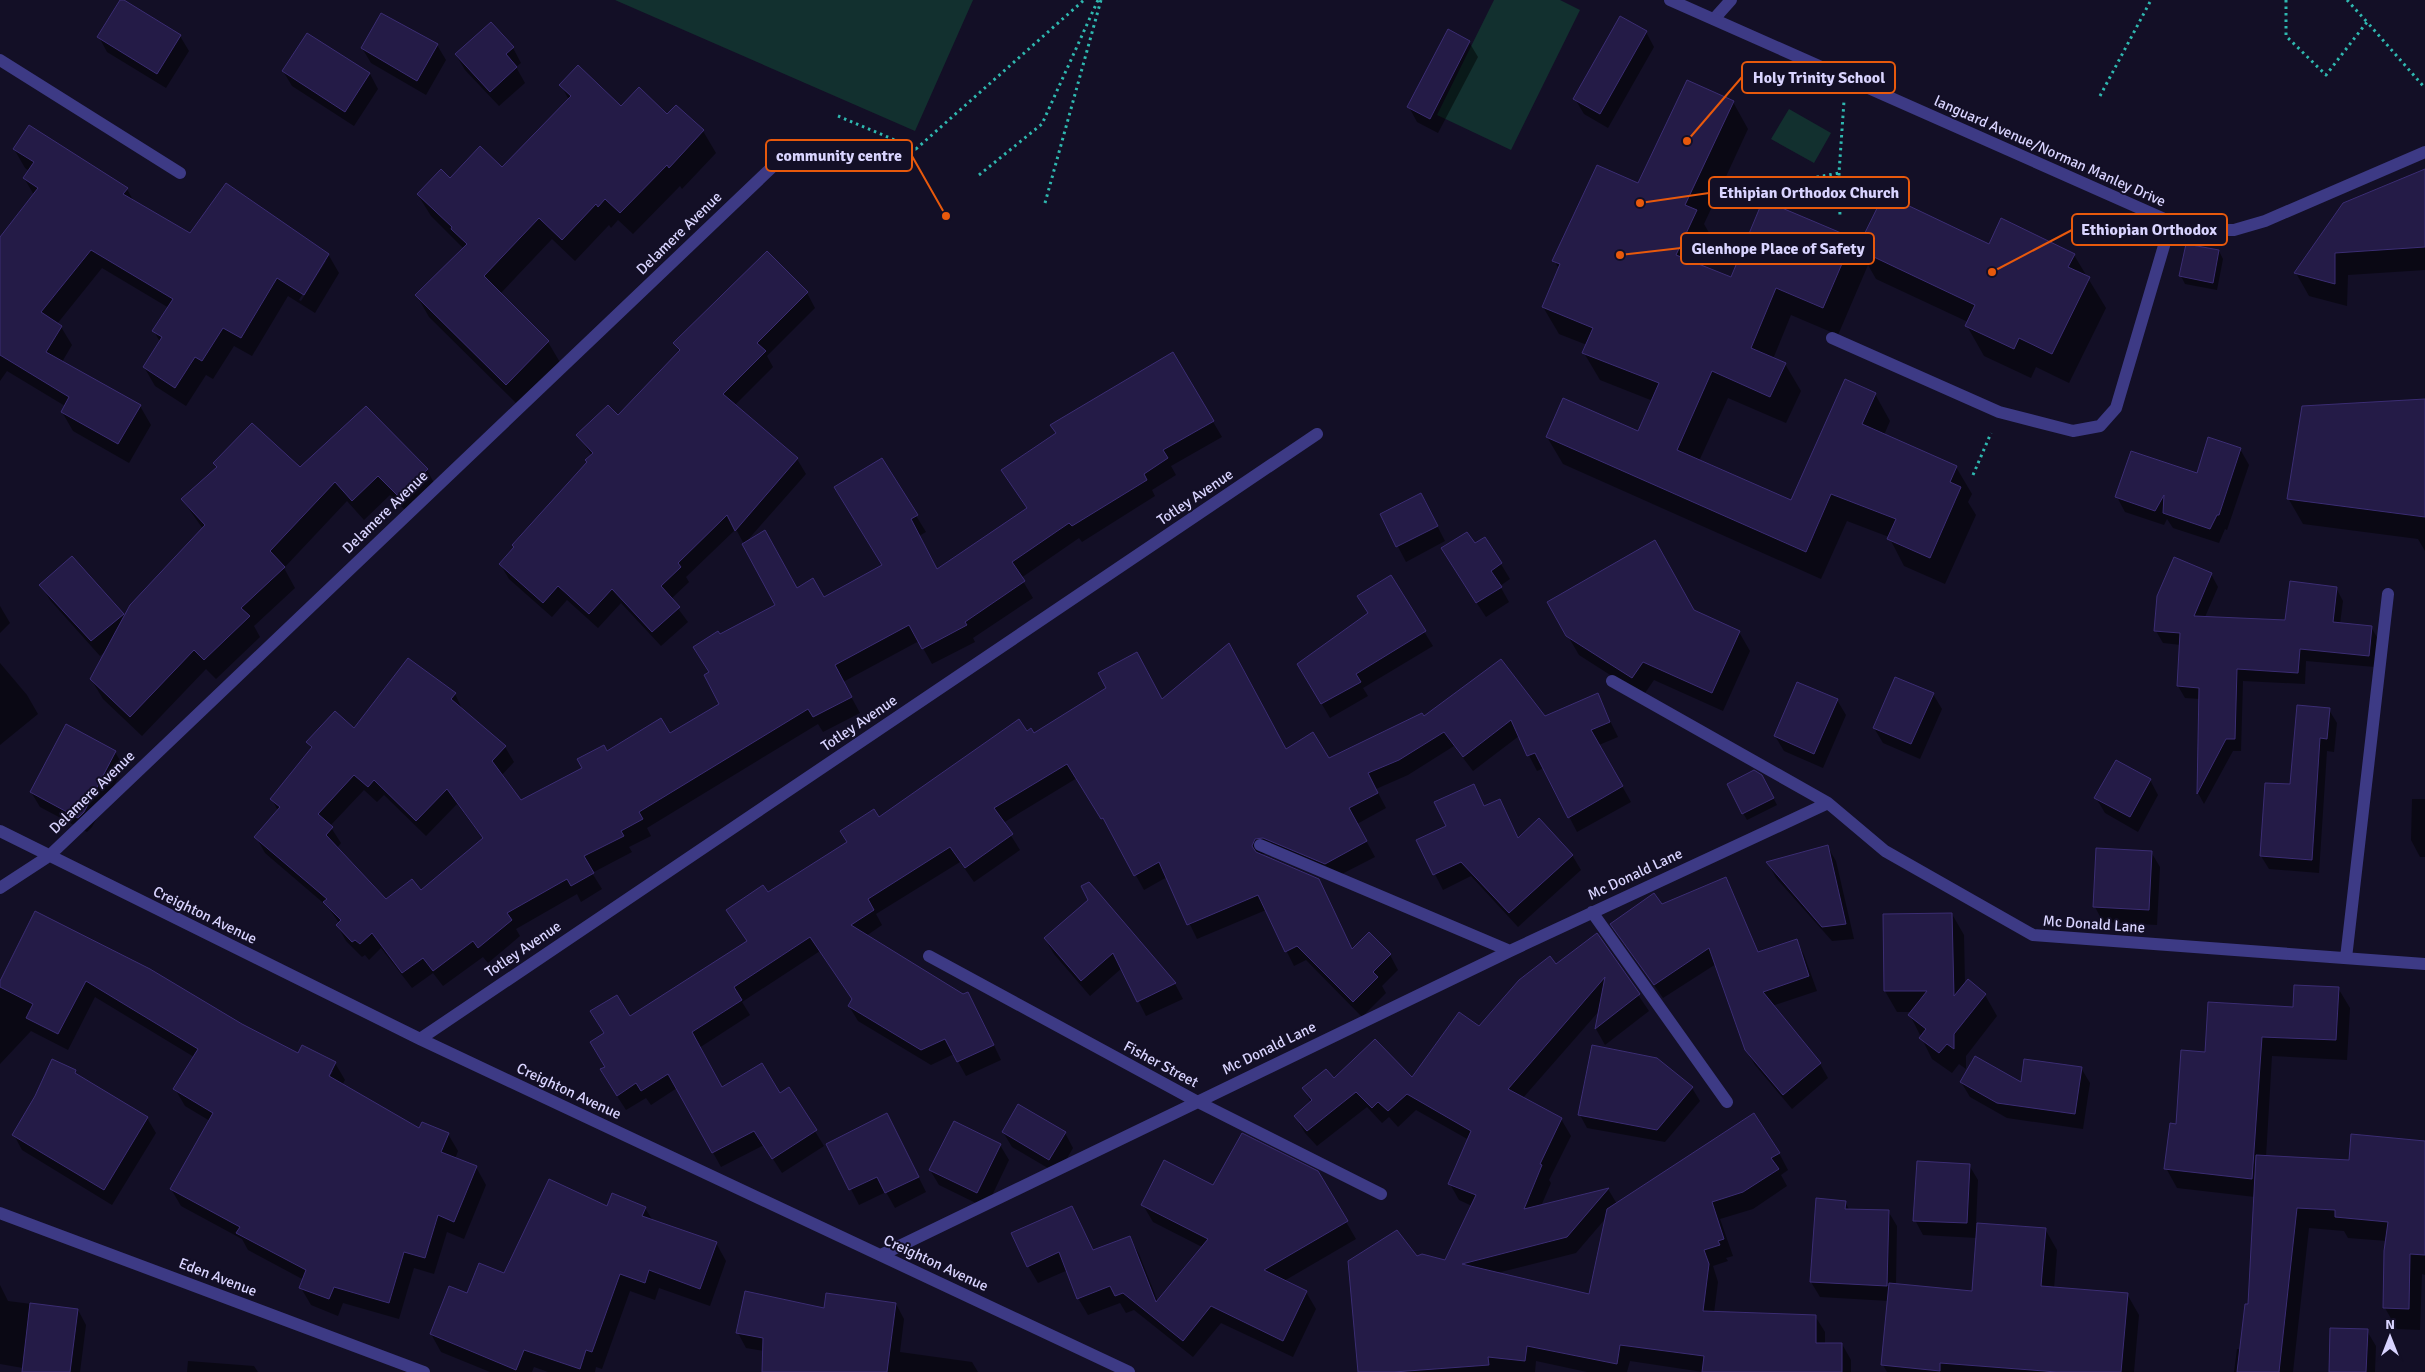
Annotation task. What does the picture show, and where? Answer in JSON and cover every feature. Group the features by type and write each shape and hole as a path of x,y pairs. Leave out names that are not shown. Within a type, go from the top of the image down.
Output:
{"street":[{"name":"languard Avenue/Norman Manley Drive","path":"1670,0 2171,222 2202,230 2234,230 2265,221 2425,152"},
{"path":"1714,19 1731,0"},
{"path":"0,60 180,173"},
{"name":"Delamere Avenue","path":"0,888 48,856 787,153"},
{"path":"1832,338 2000,412 2073,430 2100,426 2116,408 2171,222"},
{"name":"Totley Avenue","path":"420,1039 1317,434"},
{"path":"2346,958 2388,594"},
{"path":"1612,681 1828,803"},
{"name":"Mc Donald Lane","path":"881,1255 1510,950 1828,803 1885,851 2033,936 2425,964"},
{"name":"Creighton Avenue","path":"0,831 420,1039 1128,1372"},
{"path":"1260,844 1510,950"},
{"path":"1592,912 1727,1102"},
{"name":"Fisher Street","path":"929,956 1196,1101 1381,1194"},
{"name":"Eden Avenue","path":"0,1213 424,1372"}],"path":[{"path":"838,116 916,149 1084,0"},
{"path":"979,175 1042,124 1099,0"},
{"path":"1045,203 1099,0"},
{"path":"2100,96 2151,0"},
{"path":"2286,0 2286,36 2326,74 2367,22"},
{"path":"2347,0 2425,88"},
{"path":"1840,218 1839,173 1845,78"},
{"path":"1759,188 1839,173"},
{"path":"1973,475 2000,412"}],"green space":[{"path":"615,0 973,0 915,131"},
{"path":"1494,0 1560,0 1580,10 1511,150 1437,115"},
{"path":"1789,109 1831,133 1814,163 1771,139"}],"building":[{"path":"120,0 124,0 181,35 157,74 97,37"},
{"path":"381,13 438,44 417,81 361,48"},
{"path":"1620,16 1647,31 1600,114 1573,99"},
{"path":"491,22 514,47 506,54 517,67 490,92 455,54"},
{"path":"1448,29 1470,41 1430,119 1407,107"},
{"path":"307,33 370,73 345,112 282,71"},
{"path":"578,65 621,106 639,87 667,114 676,105 704,130 669,168 667,165 620,213 605,199 598,207 596,204 562,240 539,218 484,276 549,341 506,385 415,295 467,244 417,194 441,169 450,178 480,146 502,167 571,96 559,85"},
{"path":"1687,80 1734,101 1685,205 1697,210 1676,255 1731,277 1763,200 1853,238 1823,308 1776,288 1751,348 1786,363 1770,397 1712,371 1677,450 1791,500 1845,379 1876,393 1862,424 1957,466 1950,482 1961,487 1930,558 1887,539 1896,519 1831,494 1806,552 1546,437 1563,398 1638,431 1659,383 1582,353 1593,328 1542,307 1560,264 1552,261 1597,165 1638,183"},
{"path":"29,125 128,188 123,194 190,233 226,183 329,254 304,295 277,278 241,338 223,328 202,361 195,357 175,388 143,367 162,337 152,331 173,299 91,250 41,312 62,326 46,352 141,405 118,444 61,412 69,397 0,355 0,237 38,188 23,178 34,162 13,149"},
{"path":"2425,169 2425,247 2335,253 2335,284 2294,273 2343,203"},
{"path":"1884,194 1989,244 2001,218 2075,254 2068,267 2090,277 2052,354 2019,338 2014,349 1965,326 1975,305 1857,249"},
{"path":"2186,244 2219,250 2213,283 2179,276"},
{"path":"767,251 808,292 757,343 766,351 723,394 798,458 735,531 727,515 678,563 681,567 661,586 680,607 652,632 612,589 589,614 558,586 543,603 499,564 514,547 512,545 593,453 576,435 608,405 618,415 680,350 673,343"},
{"path":"1173,352 1214,421 1163,450 1168,458 1144,474 1147,480 1072,526 1069,523 1012,562 1025,581 965,622 967,625 922,649 909,625 835,665 852,697 813,717 808,709 639,812 643,819 621,831 624,836 584,856 594,873 571,886 567,879 507,913 512,920 478,948 473,941 433,971 423,958 402,973 372,933 360,944 355,940 352,942 336,925 341,920 323,902 327,899 254,837 280,807 270,799 312,747 306,742 335,711 354,728 408,658 456,693 451,699 506,746 492,761 521,800 582,768 577,759 604,745 607,751 661,718 670,733 719,704 704,675 709,672 693,647 718,631 720,634 775,605 742,544 765,530 797,588 813,578 824,597 882,565 834,487 882,458 918,515 911,519 937,569 1027,508 1001,470 1056,433 1050,425","holes":["354,775 368,787 374,780 416,821 447,789 483,838 421,890 412,879 386,899 326,835 333,827 318,814"]},
{"path":"2425,399 2425,517 2287,499 2302,406"},
{"path":"366,406 428,469 399,497 378,476 352,501 335,482 270,551 285,567 241,608 250,616 204,660 194,650 130,717 90,679 130,605 205,525 181,499 217,467 213,463 252,423 300,467"},
{"path":"2208,437 2241,448 2219,515 2217,515 2210,529 2163,513 2164,495 2155,511 2115,497 2131,451 2197,473"},
{"path":"1421,493 1438,526 1396,547 1380,514"},
{"path":"1467,532 1475,543 1485,537 1502,563 1491,571 1502,587 1476,603 1441,548"},
{"path":"1655,540 1694,610 1740,631 1712,693 1643,662 1632,678 1566,636 1547,602"},
{"path":"72,556 124,614 91,641 39,585"},
{"path":"2174,557 2212,573 2194,616 2285,620 2290,581 2337,587 2333,622 2372,626 2369,656 2300,649 2298,673 2237,669 2235,739 2226,739 2197,794 2199,688 2177,686 2180,633 2154,631 2157,596"},
{"path":"1391,575 1426,631 1356,674 1361,682 1321,704 1297,664 1368,613 1357,596"},
{"path":"1229,643 1286,749 1313,732 1329,758 1422,713 1424,716 1501,659 1545,716 1598,693 1610,722 1591,730 1623,786 1568,818 1535,753 1527,756 1511,720 1463,757 1444,732 1399,760 1368,773 1378,793 1349,808 1367,841 1325,864 1263,838 1255,839 1252,846 1256,852 1319,879 1352,949 1369,932 1391,954 1373,972 1378,977 1353,1002 1297,946 1285,952 1258,895 1187,925 1159,862 1134,876 1103,818 1101,819 1067,764 994,808 1013,834 965,868 950,847 868,899 874,910 851,925 963,994 968,992 994,1045 957,1062 945,1039 921,1050 848,1006 852,999 810,937 734,987 742,1000 692,1032 722,1087 762,1063 780,1093 789,1087 817,1130 772,1159 754,1131 712,1153 668,1074 641,1091 636,1083 617,1096 600,1069 605,1067 590,1042 604,1033 590,1011 617,995 630,1016 747,941 726,910 763,885 768,892 847,842 840,831 874,809 879,817 1019,719 1027,731 1031,728 1034,733 1106,688 1098,673 1137,652 1162,699"},
{"path":"1895,677 1934,693 1911,744 1873,728"},
{"path":"1797,682 1838,699 1814,754 1774,736"},
{"path":"2297,705 2330,708 2327,739 2320,738 2312,860 2260,856 2265,783 2290,784"},
{"path":"66,724 116,751 84,812 78,818 30,792"},
{"path":"2116,760 2151,779 2130,817 2094,798"},
{"path":"1754,770 1762,775 1774,798 1742,814 1727,784"},
{"path":"1474,784 1484,806 1500,799 1518,838 1539,818 1573,855 1509,913 1461,862 1433,875 1416,840 1446,826 1434,802"},
{"path":"1828,845 1846,924 1822,927 1766,862"},
{"path":"2096,848 2152,851 2149,910 2093,907"},
{"path":"1726,877 1758,952 1797,939 1809,976 1763,992 1821,1063 1783,1095 1745,1050 1709,948 1654,985 1610,924 1654,893 1662,904"},
{"path":"1089,882 1176,983 1137,1002 1113,953 1081,981 1044,938 1088,900 1081,886"},
{"path":"35,911 150,969 242,1024 298,1053 302,1045 336,1062 329,1076 419,1128 422,1122 449,1133 441,1152 477,1166 454,1222 438,1215 425,1258 404,1252 389,1303 334,1287 329,1299 299,1288 306,1270 236,1233 240,1227 170,1189 213,1113 173,1089 198,1049 86,981 58,1034 26,1018 33,1004 0,987 0,981"},
{"path":"1952,913 1954,996 1968,979 1986,994 1954,1034 1954,1049 1947,1044 1939,1053 1919,1038 1926,1029 1908,1015 1927,991 1884,991 1883,914"},
{"path":"1597,933 1640,994 1595,1029 1605,977 1508,1089 1562,1118 1540,1164 1542,1165 1524,1209 1609,1188 1567,1237 1462,1264 1589,1294 1607,1209 1754,1113 1780,1153 1771,1158 1779,1169 1743,1192 1712,1202 1724,1239 1718,1241 1720,1245 1704,1250 1709,1264 1703,1311 1816,1315 1816,1343 1842,1343 1842,1372 1702,1372 1704,1356 1620,1345 1617,1364 1527,1346 1525,1361 1488,1357 1489,1365 1394,1372 1358,1372 1348,1261 1397,1230 1417,1256 1422,1254 1445,1260 1476,1195 1448,1184 1471,1131 1407,1094 1388,1111 1378,1102 1372,1108 1356,1092 1307,1131 1294,1116 1312,1100 1302,1088 1326,1069 1334,1078 1375,1039 1412,1077 1459,1012 1479,1026 1519,980 1550,956 1556,964"},
{"path":"2294,985 2339,987 2336,1040 2262,1037 2252,1179 2164,1169 2170,1123 2176,1124 2181,1050 2205,1052 2208,1002 2293,1007"},
{"path":"1592,1045 1657,1058 1693,1087 1657,1130 1578,1115"},
{"path":"1975,1056 2021,1082 2024,1059 2082,1067 2075,1114 1997,1103 1960,1082"},
{"path":"52,1059 76,1070 75,1073 148,1117 104,1190 12,1135 35,1096"},
{"path":"1018,1104 1066,1132 1049,1160 1002,1132"},
{"path":"887,1113 919,1177 885,1193 877,1177 849,1190 826,1144"},
{"path":"954,1121 1001,1144 977,1193 929,1170"},
{"path":"1242,1133 1318,1171 1348,1221 1264,1270 1307,1291 1283,1341 1211,1306 1183,1341 1123,1293 1115,1296 1110,1286 1077,1299 1059,1252 1027,1267 1011,1233 1072,1206 1093,1250 1130,1236 1156,1302 1208,1239 1141,1205 1164,1160 1213,1185"},
{"path":"2351,1134 2425,1141 2425,1255 2410,1254 2409,1309 2383,1308 2384,1251 2388,1222 2335,1217 2335,1210 2297,1208 2279,1372 2237,1372 2245,1304 2248,1304 2256,1155 2349,1160"},
{"path":"1917,1161 1970,1164 1967,1223 1913,1221"},
{"path":"549,1179 607,1206 612,1193 646,1207 642,1216 717,1242 700,1289 649,1270 645,1283 620,1274 592,1352 586,1350 580,1369 524,1350 516,1370 430,1334 449,1286 467,1293 479,1263 504,1273"},
{"path":"1816,1198 1846,1201 1845,1209 1889,1210 1887,1286 1810,1282"},
{"path":"1977,1223 2046,1228 2041,1286 2128,1293 2121,1372 2057,1372 1940,1363 1940,1371 1881,1365 1889,1283 1972,1291"},
{"path":"745,1291 824,1308 826,1293 896,1303 887,1372 762,1372 763,1338 736,1333"},
{"path":"30,1303 78,1309 70,1372 22,1372"},
{"path":"2330,1328 2368,1329 2366,1372 2329,1372"}],"place":[{"name":"Holy Trinity School","path":"1687,141"},
{"name":"Ethipian Orthodox Church","path":"1640,203"},
{"name":"community centre","path":"946,216"},
{"name":"Glenhope Place of Safety","path":"1620,255"},
{"name":"Ethiopian Orthodox","path":"1992,272"}]}
